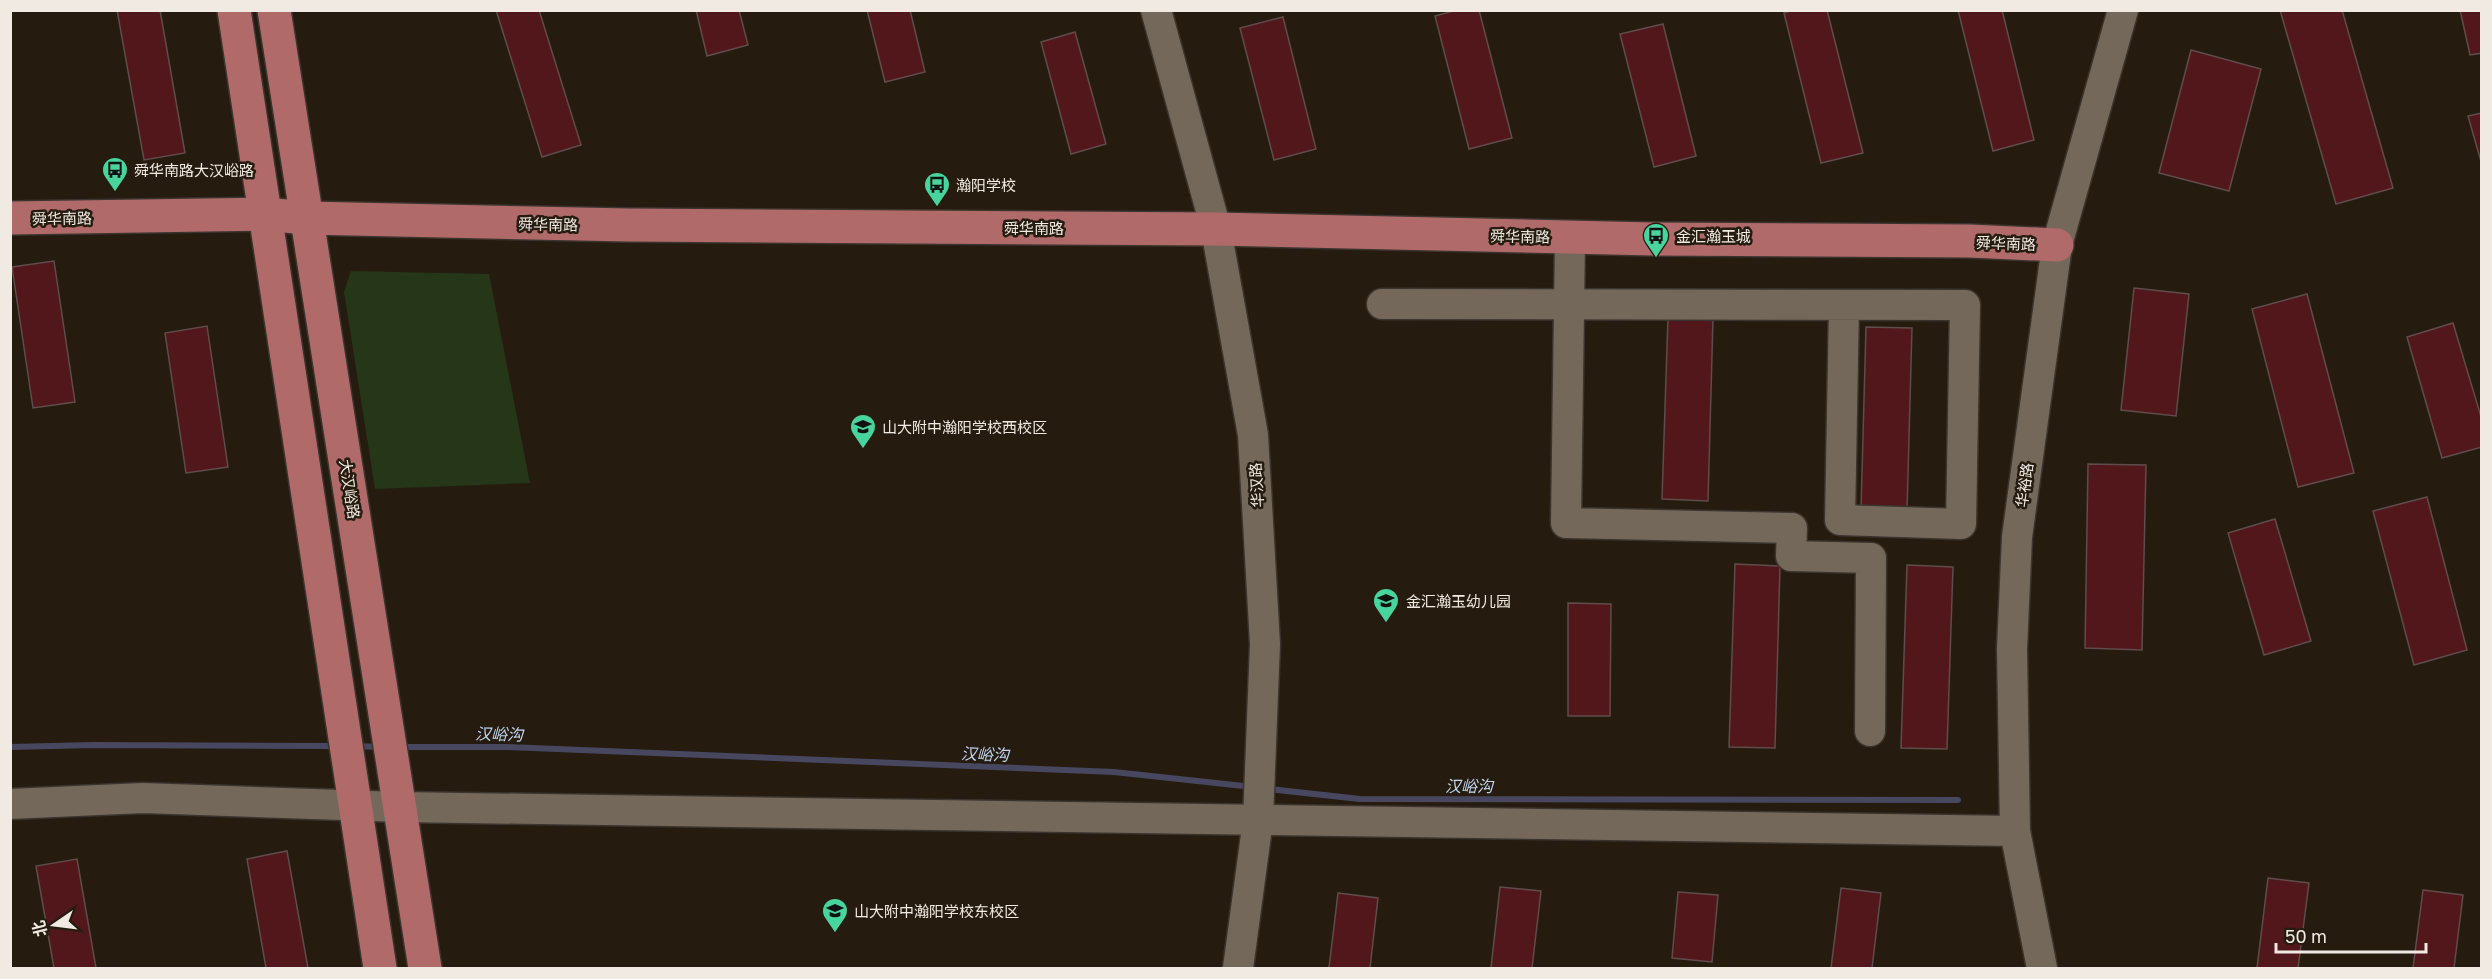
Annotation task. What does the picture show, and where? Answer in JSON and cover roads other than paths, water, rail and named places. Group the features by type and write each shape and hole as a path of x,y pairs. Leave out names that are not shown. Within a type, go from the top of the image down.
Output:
{"main road":[{"path":"234,10 380,969"},
{"name":"大汉峪路","path":"274,10 425,969"},
{"name":"舜华南路","path":"10,218 265,214 306,218 628,225 1216,229 1570,237 1970,241 2057,245"}],"street":[{"name":"华汉路","path":"1156,10 1216,229 1253,435 1265,644 1259,799 1238,969"},
{"name":"华裕路","path":"2042,969 2014,831 2012,649 2017,537 2057,245 2123,10"},
{"path":"1570,237 1566,523 1792,528 1791,556 1871,558 1870,730"},
{"path":"1382,303 1844,305 1965,306 1961,524 1839,520 1844,305"},
{"path":"10,804 143,798 400,807 1259,799 2014,831"}],"waterway":[{"name":"汉峪沟","path":"10,747 336,746"},
{"name":"汉峪沟","path":"355,746 381,747"},
{"name":"汉峪沟","path":"400,747 506,747 1114,772 1253,787"},
{"name":"汉峪沟","path":"1269,789 1360,799 1958,800"}],"place":[{"name":"舜华南路大汉峪路","path":"115,193"},
{"name":"瀚阳学校","path":"937,208"},
{"name":"金汇瀚玉城","path":"1656,259"},
{"name":"山大附中瀚阳学校西校区","path":"863,450"},
{"name":"金汇瀚玉幼儿园","path":"1386,624"},
{"name":"山大附中瀚阳学校东校区","path":"835,934"}]}
